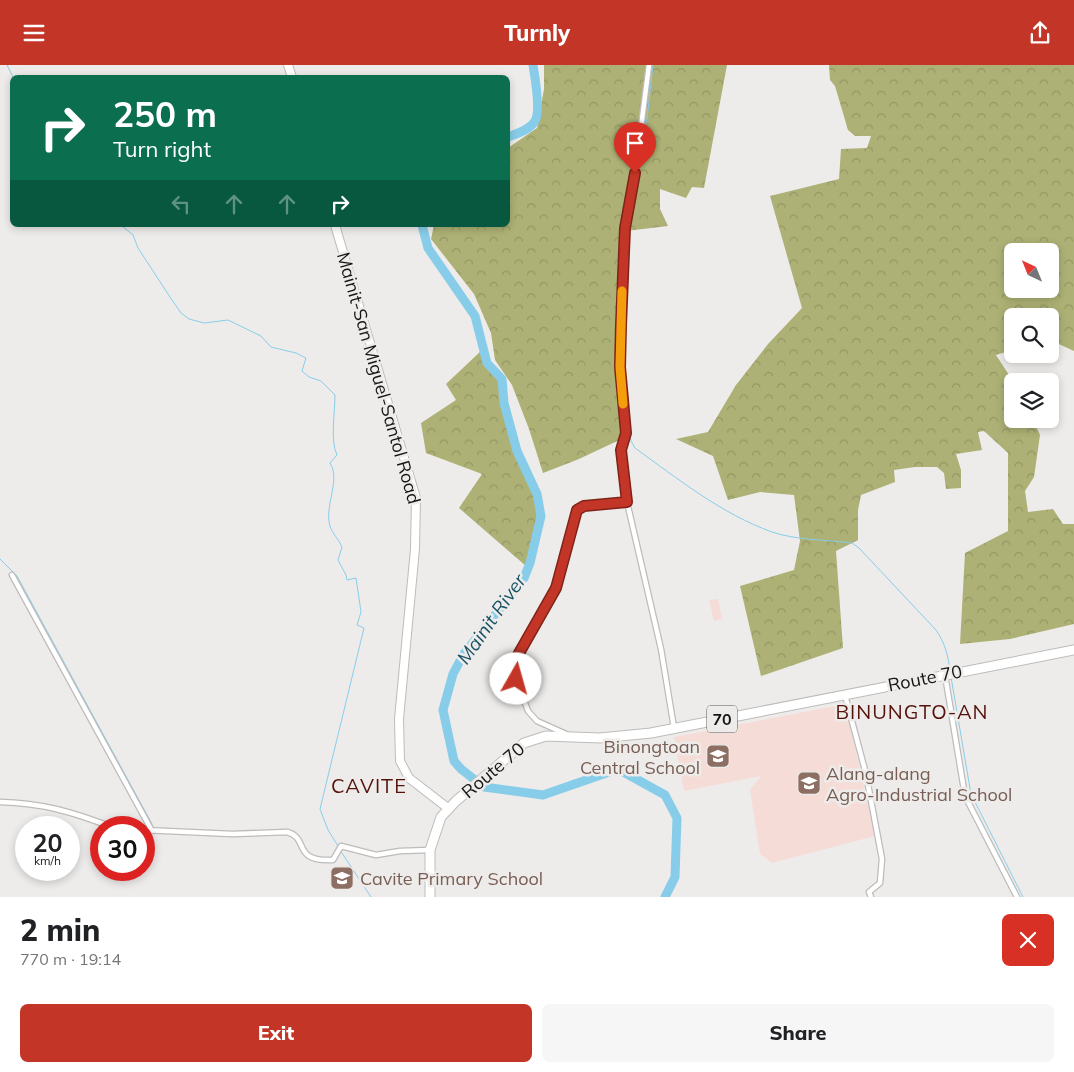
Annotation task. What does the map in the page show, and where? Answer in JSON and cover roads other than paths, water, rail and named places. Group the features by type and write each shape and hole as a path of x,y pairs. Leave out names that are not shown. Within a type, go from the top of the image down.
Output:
{"highway":[{"name":"Route 70","path":"430,897 430,850 441,817 456,801 503,760 532,739 546,736 600,738 674,728 1074,650"}],"main road":[{"name":"Mainit-San Miguel-Santol Road","path":"336,227 416,498 415,549 399,719 400,761 409,778 448,809"}],"street":[{"path":"649,65 623,255 620,367 626,433 621,450 627,502 661,649 674,728"},
{"path":"571,737 543,725 528,711 516,679 518,655 556,588 577,510 584,506 627,502"},
{"path":"12,575 144,816"},
{"path":"945,674 965,796 1017,897"},
{"path":"845,694 866,774 882,859 880,883 869,892 871,897"},
{"path":"0,802 25,803 70,811 90,819"},
{"path":"155,831 287,832 295,836 306,855 317,861 333,860 336,858 340,847 376,855 400,851 430,850"}],"waterway":[{"path":"7,65 12,75"},
{"name":"Mainit River","path":"510,136 530,127 537,116 537,94 533,65"},
{"path":"636,178 647,118 653,65"},
{"path":"123,227 133,235 138,248 181,313 189,319 204,323 228,320 261,336 271,347 296,353 306,358 302,371 309,377 321,381 335,395 333,435 337,455 330,463 334,477 329,518 331,529 342,547 338,560 347,580 356,578 361,612 357,625 364,628 320,809 328,830 338,846"},
{"name":"Mainit River","path":"423,227 428,248 475,316 487,363 502,379 504,403 517,451 537,494 541,516 530,563 524,578 463,655 453,674 443,710 454,761 484,787 543,795 618,769 665,795 677,818 675,877 665,897"},
{"path":"627,418 631,441 635,448 718,506 736,516 781,535 852,543 859,548 936,630 946,649 950,671"},
{"path":"0,559 17,576 148,816"},
{"path":"951,677 971,794 1023,897"},
{"path":"340,850 371,897"}],"place":[{"name":"Binongtoan Central School","path":"718,756"},
{"name":"Alang-alang Agro-Industrial School","path":"809,783"},
{"name":"Cavite Primary School","path":"342,878"}],"district":[{"name":"BINUNGTO-AN","path":"912,711"},
{"name":"CAVITE","path":"369,785"}]}
